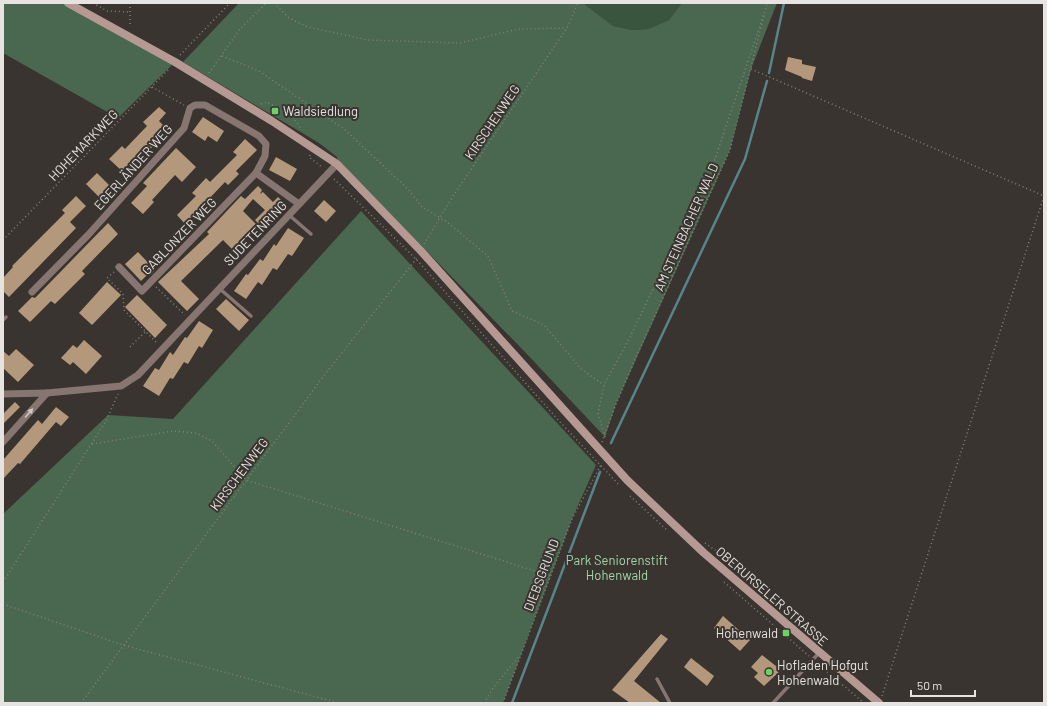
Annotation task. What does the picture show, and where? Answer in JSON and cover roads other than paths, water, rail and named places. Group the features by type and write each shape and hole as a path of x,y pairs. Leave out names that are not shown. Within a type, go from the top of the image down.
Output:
{"main road":[{"name":"OBERURSELER STRASSE","path":"68,3 175,62 314,147 337,164 421,251 598,450 656,509 819,653 880,700"}],"street":[{"name":"EGERLÄNDER WEG","path":"32,292 89,234 184,128 190,108 195,105 205,105 259,136 266,144 265,156 256,173"},
{"name":"SUDETENRING","path":"3,394 47,393 121,386 138,375 189,319 337,164"},
{"path":"256,173 299,204"},
{"name":"GABLONZER WEG","path":"119,267 142,291 256,173"},
{"path":"3,442 47,393"}],"lane":[{"path":"289,215 311,234"},
{"path":"219,288 252,316"},
{"path":"773,703 819,653"},
{"path":"657,679 670,703"}],"waterway":[{"path":"769,73 784,3"},
{"path":"611,443 745,159 767,81"},
{"path":"512,703 600,472"}],"place":[{"name":"Waldsiedlung","path":"275,111"},
{"name":"Hohenwald","path":"786,633"},
{"name":"Hofladen Hofgut Hohenwald","path":"769,672"}],"park label":[{"name":"Park Seniorenstift Hohenwald","path":"617,568"}]}
